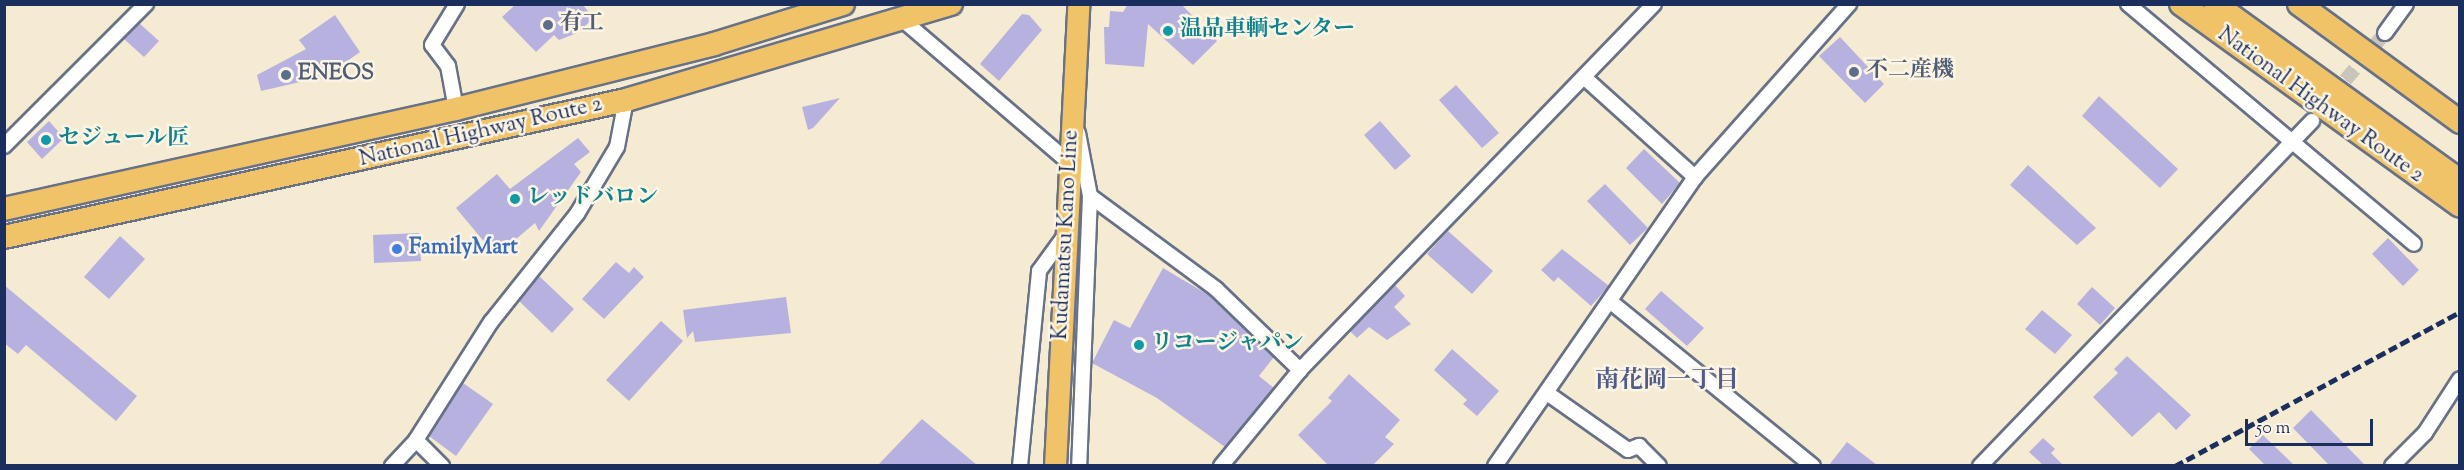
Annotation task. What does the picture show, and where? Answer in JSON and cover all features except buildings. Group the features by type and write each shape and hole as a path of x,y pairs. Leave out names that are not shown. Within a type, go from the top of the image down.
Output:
{"highway":[{"name":"National Highway Route 2","path":"4,209 456,109 714,44 843,4"},
{"name":"National Highway Route 2","path":"4,237 626,100 904,21 951,4"},
{"name":"National Highway Route 2","path":"2181,4 2460,206"},
{"path":"2216,4 2363,109"},
{"path":"2299,4 2460,122"},
{"name":"National Highway Route 2","path":"2363,109 2460,162"},
{"name":"National Highway Route 2","path":"2363,109 2460,182"}],"main road":[{"name":"Kudamatsu Kano Line","path":"1055,465 1077,4"}],"street":[{"path":"4,146 146,4"},
{"path":"456,109 448,66 432,45 457,4"},
{"path":"1221,465 1300,370 1586,79 1654,4"},
{"path":"1495,465 1611,302 1695,177 1849,4"},
{"path":"2128,4 2414,244"},
{"path":"2385,33 2406,4"},
{"path":"904,21 1071,164"},
{"path":"1586,79 1695,177"},
{"path":"392,465 416,440 491,321 577,214 617,147 626,100"},
{"path":"1073,108 1090,196 1079,465"},
{"path":"1980,465 2312,121"},
{"path":"1090,196 1216,289 1300,370"},
{"path":"1020,465 1039,271 1067,233"},
{"path":"1611,302 1813,465"},
{"path":"2391,465 2425,433 2460,379"},
{"path":"1547,393 1628,450 1639,446 1659,465"},
{"path":"416,440 442,465"}],"tunnel":[{"path":"2332,96 2385,33"}],"railway":[{"path":"2175,466 2460,312"}],"place":[{"name":"有工","path":"548,25"},
{"name":"温品車輌センター","path":"1168,31"},
{"name":"不二産機","path":"1854,72"},
{"name":"ENEOS","path":"286,75"},
{"name":"セジュール匠","path":"46,140"},
{"name":"レッドバロン","path":"515,199"},
{"name":"FamilyMart","path":"397,249"},
{"name":"リコージャパン","path":"1139,345"}],"district":[{"name":"南花岡一丁目","path":"1667,382"}]}
